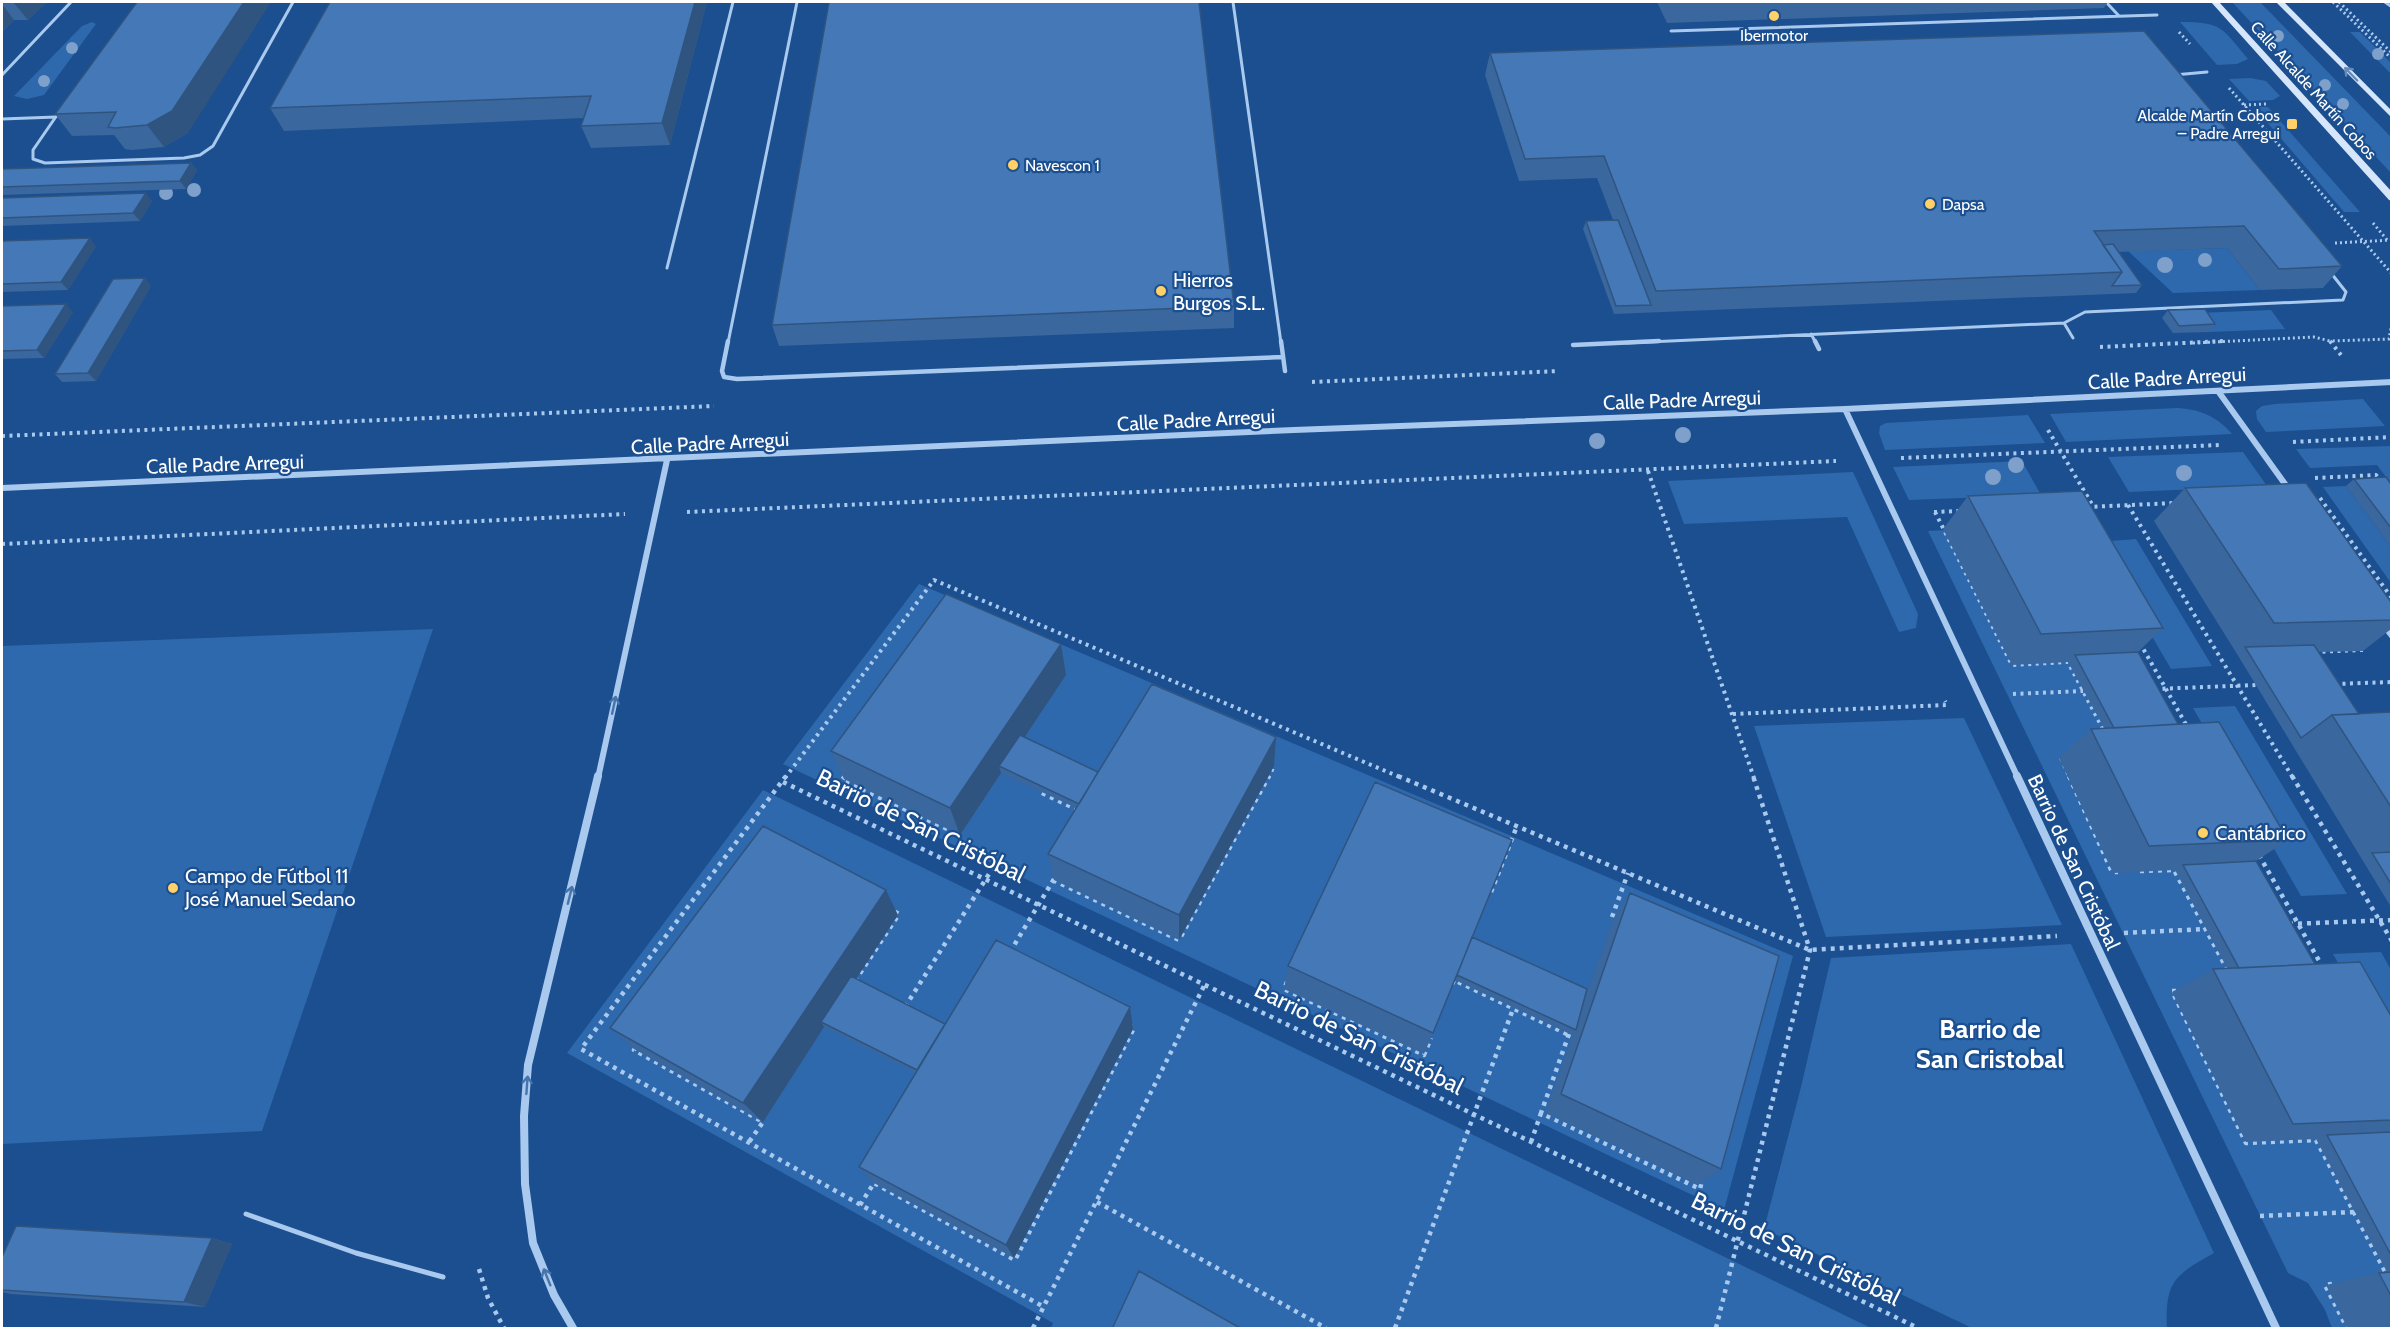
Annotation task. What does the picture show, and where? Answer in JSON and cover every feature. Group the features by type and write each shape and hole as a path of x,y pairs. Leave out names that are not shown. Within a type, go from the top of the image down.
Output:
{"main road":[{"name":"Calle Alcalde Martín Cobos","path":"2215,2 2391,198"},
{"name":"Calle Alcalde Martín Cobos","path":"2280,2 2391,116"}],"street":[{"name":"Calle Padre Arregui","path":"2,488 668,460 1294,430 1845,409 2391,382"},
{"path":"2218,391 2292,493"},
{"name":"Barrio de San Cristóbal","path":"1845,409 2276,1329"},
{"path":"573,1329 554,1295 533,1243 525,1184 524,1116 528,1065 599,773 668,460"},
{"path":"2378,617 2391,636"}],"lane":[{"path":"2,75 71,2"},
{"path":"62,108 33,150 33,159 45,162 184,158 200,155 213,146 293,2"},
{"path":"667,268 733,2"},
{"path":"797,2 722,371 724,377 737,379 1283,357"},
{"path":"1233,2 1285,371"},
{"path":"2106,2 2118,16"},
{"path":"2385,2 2391,7"},
{"path":"1671,31 2157,15"},
{"path":"2172,80 2171,76 2178,73 2207,72"},
{"path":"2,119 55,118"},
{"path":"1573,345 2064,323 2085,312 2343,300 2346,292 2324,264"},
{"path":"2064,323 2073,338"},
{"path":"1811,334 1819,349"},
{"path":"246,1214 356,1253 443,1276"}],"path":[{"path":"2333,2 2391,59"},
{"path":"2339,2 2391,53"},
{"path":"2179,31 2193,48"},
{"path":"2222,80 2391,274"},
{"path":"2364,242 2391,240"},
{"path":"2044,424 2093,506"},
{"path":"2,544 2391,437"},
{"path":"1648,471 1733,714 1810,950 1716,1329"},
{"path":"2305,478 2376,475 2381,482"},
{"path":"2319,497 2391,598"},
{"path":"2082,507 2176,503"},
{"path":"2128,505 2391,941"},
{"path":"1894,514 1969,511"},
{"path":"1935,512 2012,665 2068,662 2106,733"},
{"path":"1044,1307 581,1049 934,580 1810,950 2206,929"},
{"path":"2137,638 2189,729"},
{"path":"2305,652 2364,651 2358,641"},
{"path":"2326,684 2391,682"},
{"path":"2147,689 2256,685"},
{"path":"2014,693 2084,691"},
{"path":"1733,714 1947,705"},
{"path":"2070,757 2059,758 2112,872 2123,872"},
{"path":"1053,880 1179,940 1274,766 1263,761"},
{"path":"849,770 842,780 960,835"},
{"name":"Barrio de San Cristóbal","path":"783,782 1918,1329"},
{"path":"1042,793 1082,812"},
{"path":"1487,899 1517,826"},
{"path":"2258,852 2327,976"},
{"path":"905,1007 994,866"},
{"path":"2133,872 2174,870 2233,979"},
{"path":"1009,953 1059,871"},
{"path":"1612,916 1628,873"},
{"path":"855,981 899,914 889,909"},
{"path":"2280,925 2391,920"},
{"path":"1288,978 1284,988 1424,1055 1433,1034"},
{"path":"1449,991 1454,980 1569,1034 1531,1142"},
{"path":"1033,1329 1205,984"},
{"path":"2183,991 2172,991 2246,1143 2316,1140 2391,1282 2380,1282"},
{"path":"1395,1329 1513,1009"},
{"path":"860,1205 874,1183 1015,1260 1134,1028 1124,1023"},
{"path":"640,1041 634,1050 763,1122 749,1143"},
{"path":"1541,1113 1700,1189 1703,1178"},
{"path":"1097,1202 1326,1329"},
{"path":"2260,1216 2354,1212"},
{"path":"479,1269 488,1298 504,1329"},
{"path":"2336,1284 2325,1285 2347,1329"}],"shaded area":[{"path":"2232,2 2260,2 2391,137 2391,173"},
{"path":"92,22 96,24 44,95 27,99 14,96 82,26"},
{"path":"2180,22 2205,23 2220,29 2248,59 2237,64 2217,65"},
{"path":"2350,32 2360,32 2391,63 2391,74"},
{"path":"2250,78 2266,81 2280,96 2273,100 2249,101 2229,79"},
{"path":"2254,107 2268,107 2360,212 2344,212"},
{"path":"2227,248 2260,290 2173,293 2128,251"},
{"path":"2271,310 2285,329 2209,332 2197,313"},
{"path":"2363,399 2385,426 2266,432 2257,419 2256,411 2262,406"},
{"path":"2177,408 2207,415 2220,422 2232,434 2066,442 2050,414"},
{"path":"2028,415 2045,443 1885,450 1879,433 1880,426 1886,423"},
{"path":"2391,446 2391,484 2377,465 2310,468 2296,449"},
{"path":"2243,452 2267,486 2129,492 2108,457"},
{"path":"2022,461 2041,495 1909,500 1893,467"},
{"path":"1853,472 1918,614 1916,628 1899,632 1847,517 1684,524 1668,481"},
{"path":"2346,486 2391,547 2391,583 2323,487"},
{"path":"2054,524 2391,1125 2391,1328 2332,1328 2325,1310 2308,1283 2288,1273 1928,531"},
{"path":"2136,539 2212,666 2171,669 2097,542"},
{"path":"919,584 1793,956 1724,1210 783,764"},
{"name":"Campo de Fútbol 11 José Manuel Sedano","path":"433,629 262,1131 2,1144 2,646"},
{"path":"2235,706 2347,894 2301,896 2193,708"},
{"path":"1964,718 2062,925 1826,937 1754,726"},
{"path":"763,790 1871,1328 1051,1328 1053,1323 1025,1307 567,1053"},
{"path":"2071,944 2214,1253 2190,1267 2175,1281 2168,1300 2167,1328 1972,1328 1764,1229 1801,1087 1831,958"},
{"path":"2381,952 2391,970 2391,1056 2333,954"}],"building":[{"path":"137,2 244,2 172,111 147,125 115,128 108,127 116,112 55,114"},
{"path":"330,2 695,2 662,123 581,126 591,96 270,108"},
{"name":"Navescon 1","path":"829,2 1199,2 1234,306 772,325"},
{"name":"Dapsa","path":"2144,31 2342,266 2279,269 2244,226 2094,231 2122,272 1656,291 1604,156 1525,159 1490,53"},
{"path":"191,163 180,181 2,187 2,169"},
{"path":"146,193 133,213 2,218 2,198"},
{"path":"1618,220 1651,305 1616,306 1586,221"},
{"path":"90,238 61,282 2,284 2,241"},
{"path":"2113,244 2142,285 2112,286 2122,272 2103,245"},
{"path":"145,278 88,373 55,374 113,279"},
{"path":"66,304 37,350 2,351 2,306"},
{"path":"2205,309 2215,324 2179,326 2168,310"},
{"path":"2386,477 2391,484 2391,528 2354,479"},
{"path":"2306,483 2391,602 2391,620 2274,623 2185,488"},
{"path":"2082,491 2163,628 2041,634 1968,496"},
{"path":"946,594 1061,644 950,808 831,751"},
{"path":"2314,645 2359,714 2332,715 2301,738 2245,647"},
{"path":"2138,652 2178,724 2114,728 2075,655"},
{"path":"1152,684 1276,737 1179,915 1048,854"},
{"path":"2391,712 2391,807 2332,715"},
{"path":"2219,722 2288,840 2149,846 2091,729"},
{"path":"1020,735 1098,772 1079,804 999,766"},
{"path":"1375,782 1512,840 1433,1033 1288,966"},
{"path":"763,826 886,890 743,1103 610,1028"},
{"path":"2391,852 2391,884 2372,853"},
{"path":"2256,861 2315,964 2239,968 2183,865"},
{"path":"1630,893 1779,956 1721,1169 1561,1094"},
{"path":"1472,937 1587,989 1576,1030 1457,975"},
{"path":"996,940 1130,1007 1006,1245 859,1167"},
{"path":"2360,962 2391,1016 2391,1120 2293,1124 2213,969"},
{"path":"851,976 945,1024 917,1070 821,1022"},
{"path":"2391,1132 2391,1255 2327,1135"},
{"path":"16,1226 212,1238 184,1302 2,1290 2,1257"},
{"path":"1139,1271 1242,1329 1112,1329"},
{"path":"2391,1272 2391,1296 2379,1273"}],"place":[{"name":"Ibermotor","path":"1774,16"},
{"name":"Alcalde Martín Cobos – Padre Arregui","path":"2292,124"},
{"name":"Navescon 1","path":"1013,165"},
{"name":"Dapsa","path":"1930,204"},
{"name":"Hierros Burgos S.L.","path":"1161,291"},
{"name":"Cantábrico","path":"2203,833"},
{"name":"Campo de Fútbol 11 José Manuel Sedano","path":"173,888"}],"district":[{"name":"Barrio de San Cristobal","path":"1990,1044"}]}
